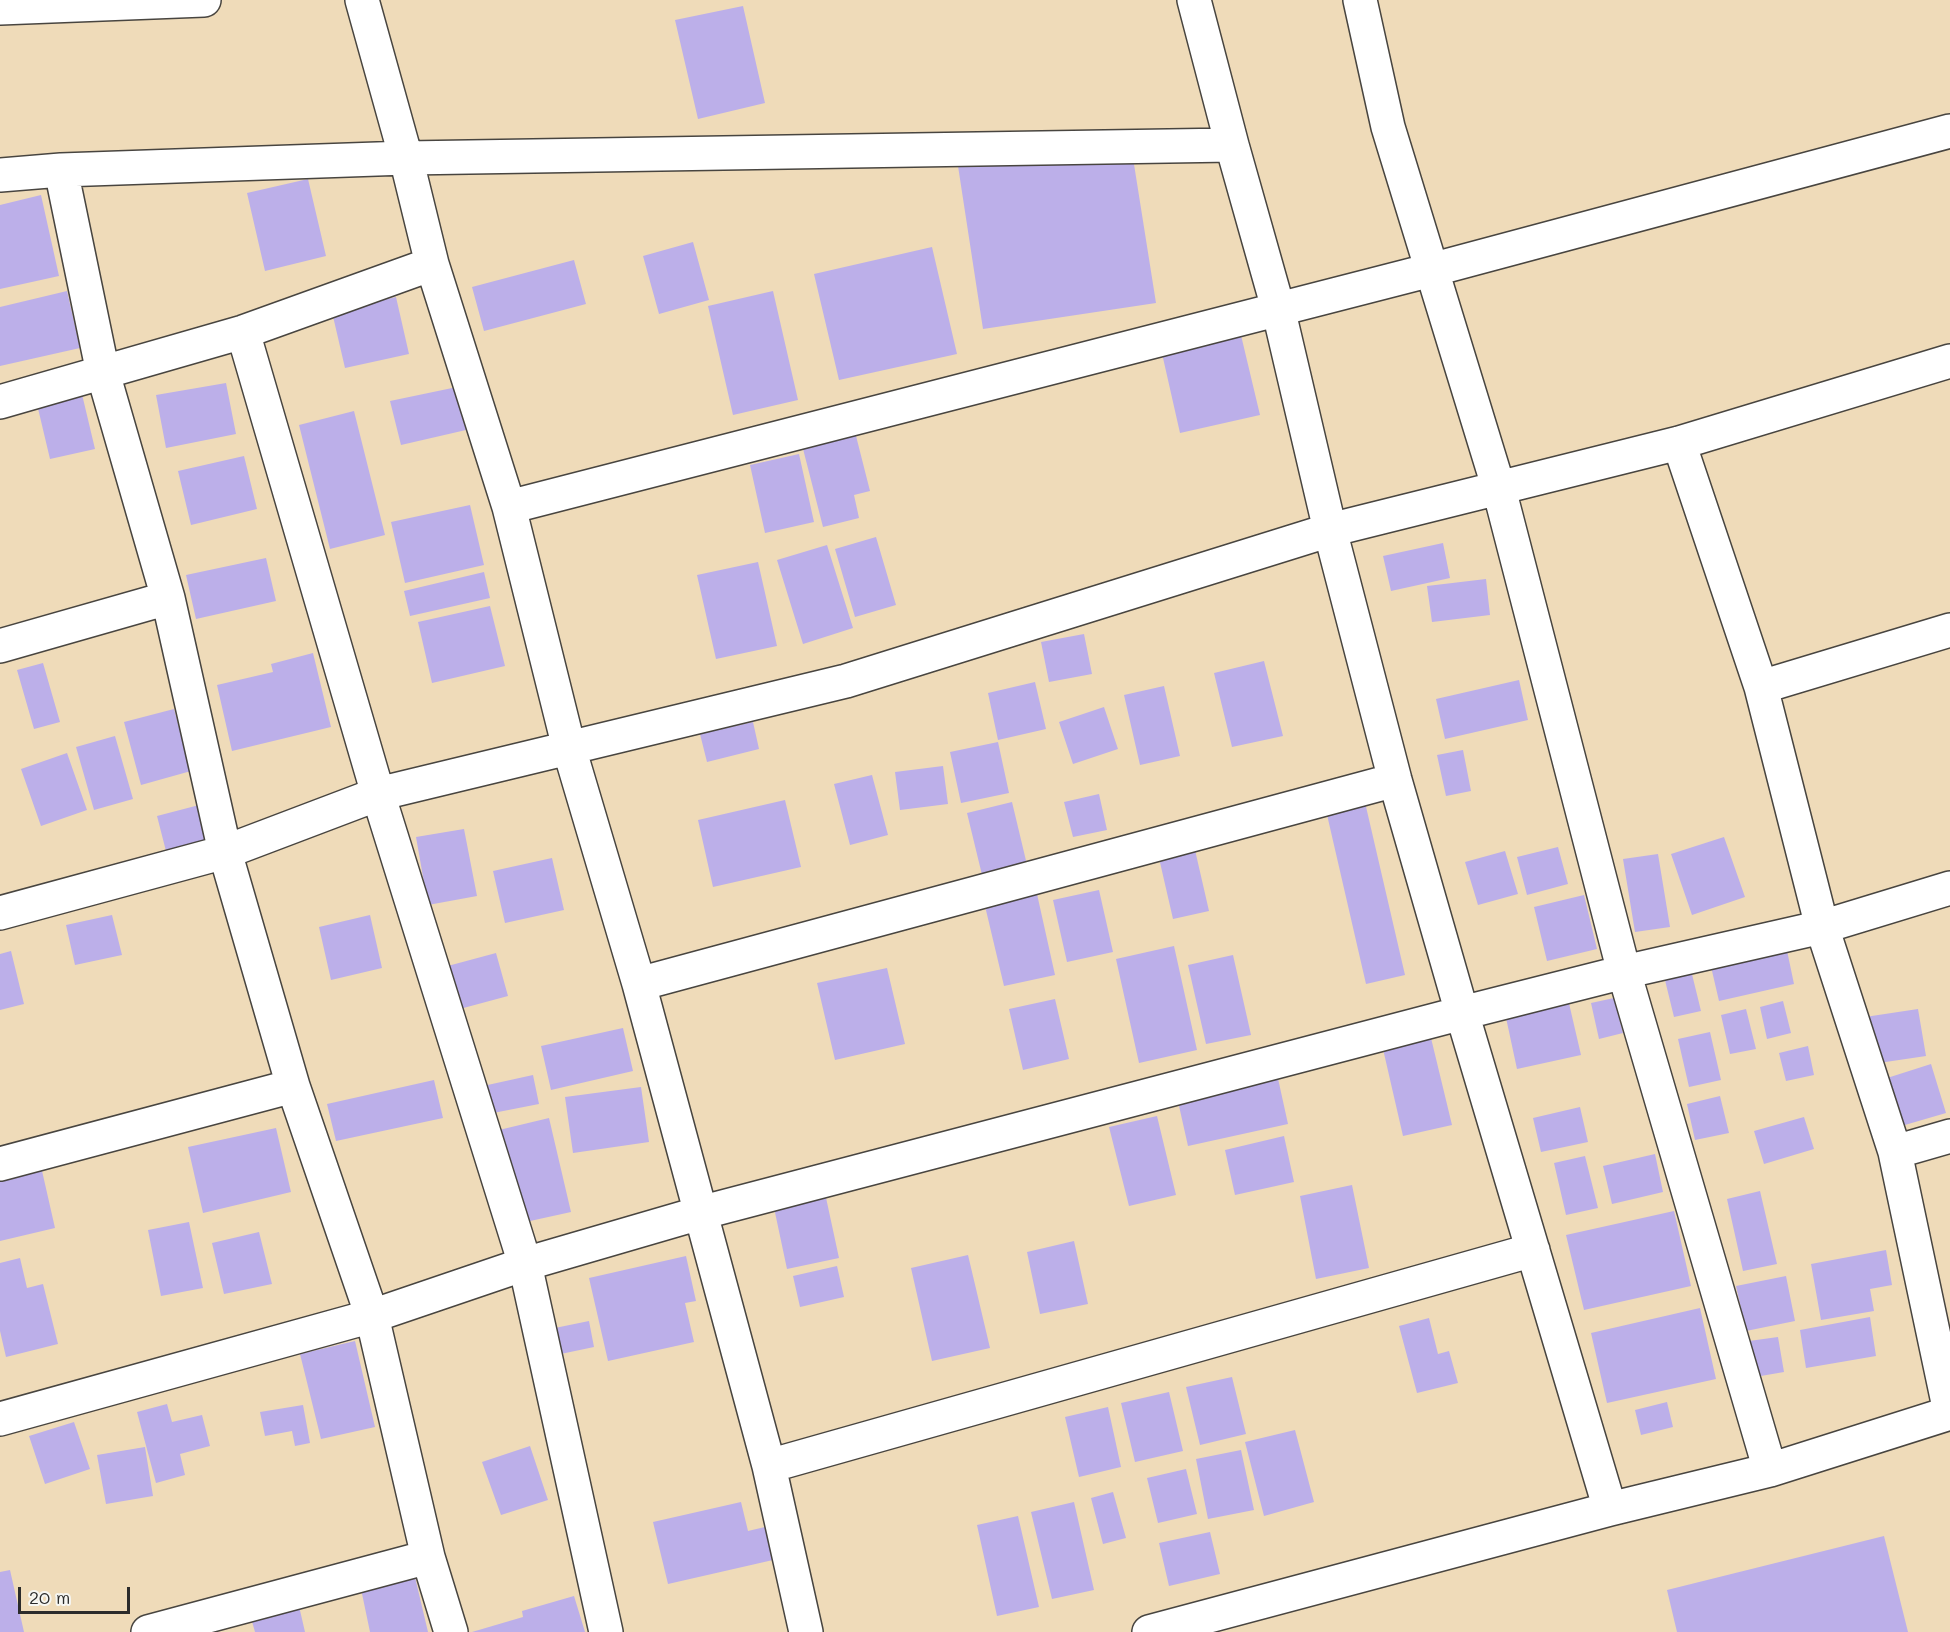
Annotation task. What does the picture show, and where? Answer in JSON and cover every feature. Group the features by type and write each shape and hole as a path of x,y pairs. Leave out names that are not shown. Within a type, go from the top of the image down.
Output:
{"street":[{"path":"0,8 204,0"},
{"path":"362,0 406,158 432,264 509,507 569,748 639,984 769,1466 806,1632"},
{"path":"1194,0 1278,308 1330,530 1395,780 1610,1509"},
{"path":"1360,0 1388,127 1499,489 1624,972 1770,1470"},
{"path":"509,507 1431,270 1950,131"},
{"path":"0,175 61,170 406,158 1232,145"},
{"path":"61,170 103,373 168,598 225,852 293,1086 372,1316 428,1557 451,1632"},
{"path":"0,402 243,332 432,264"},
{"path":"243,332 378,795 525,1264 606,1632"},
{"path":"0,913 225,852 378,795 846,681 1330,530 1679,443 1950,361"},
{"path":"1149,1632 1610,1509 1770,1470 1950,1412 1895,1152 1822,927 1761,687 1679,443"},
{"path":"0,646 168,598"},
{"path":"1761,687 1950,630"},
{"path":"639,984 1395,780"},
{"path":"0,1419 372,1316 525,1264 700,1213 1462,1013 1624,972 1822,927 1950,888"},
{"path":"0,1164 293,1086"},
{"path":"1895,1152 1950,1136"},
{"path":"769,1466 1533,1250"},
{"path":"148,1632 428,1557"}],"building":[{"path":"743,6 765,103 698,119 675,20"},
{"path":"1130,139 1156,303 983,329 958,166"},
{"path":"308,179 326,256 265,271 247,193"},
{"path":"41,195 59,276 0,289 0,205"},
{"path":"693,242 709,300 659,314 643,256"},
{"path":"932,247 957,354 839,380 814,274"},
{"path":"574,260 586,304 484,331 472,287"},
{"path":"67,291 80,348 0,366 0,307"},
{"path":"773,291 798,400 733,415 708,306"},
{"path":"396,297 409,354 345,368 332,312"},
{"path":"1240,331 1260,415 1180,433 1161,349"},
{"path":"226,383 236,434 166,448 156,395"},
{"path":"457,387 466,430 401,445 390,401"},
{"path":"81,390 95,449 50,459 36,400"},
{"path":"354,411 385,535 330,549 299,425"},
{"path":"854,428 870,491 854,495 859,518 823,527 801,441"},
{"path":"799,454 814,522 765,533 750,465"},
{"path":"244,456 257,509 191,525 178,471"},
{"path":"470,505 484,565 405,583 391,522"},
{"path":"876,537 896,605 855,617 835,549"},
{"path":"1443,543 1450,578 1391,591 1383,556"},
{"path":"827,545 853,628 803,644 777,560"},
{"path":"266,558 276,601 196,619 186,575"},
{"path":"758,562 777,646 716,659 697,575"},
{"path":"484,572 490,598 410,616 404,591"},
{"path":"1486,579 1490,615 1432,622 1427,586"},
{"path":"490,606 505,666 432,683 418,622"},
{"path":"1084,634 1092,674 1049,682 1041,642"},
{"path":"313,653 331,727 232,751 217,685 273,672 271,664"},
{"path":"1264,661 1283,736 1232,747 1214,673"},
{"path":"43,663 60,722 34,729 17,670"},
{"path":"1519,680 1528,720 1445,739 1436,699"},
{"path":"1035,682 1046,729 998,740 988,693"},
{"path":"1164,686 1180,756 1140,765 1124,695"},
{"path":"1104,707 1118,749 1073,764 1059,722"},
{"path":"174,709 191,771 141,785 124,722"},
{"path":"753,722 759,749 707,762 700,734"},
{"path":"115,736 133,799 94,810 76,747"},
{"path":"998,742 1009,793 961,803 950,752"},
{"path":"1463,750 1471,791 1446,796 1437,755"},
{"path":"67,753 87,810 41,826 21,769"},
{"path":"943,766 948,804 900,810 895,772"},
{"path":"872,775 888,835 850,845 834,784"},
{"path":"1099,794 1107,830 1073,837 1064,802"},
{"path":"1364,798 1405,975 1366,984 1325,806"},
{"path":"785,800 801,867 713,887 698,820"},
{"path":"1012,802 1028,869 983,879 967,813"},
{"path":"203,804 214,844 167,855 157,816"},
{"path":"464,829 477,896 428,905 416,837"},
{"path":"1724,837 1745,897 1692,915 1671,854"},
{"path":"1558,847 1568,884 1527,895 1517,857"},
{"path":"1195,850 1209,911 1173,919 1159,858"},
{"path":"1505,851 1518,894 1478,905 1465,862"},
{"path":"1658,854 1670,927 1635,932 1623,859"},
{"path":"552,858 564,910 505,923 493,871"},
{"path":"1099,890 1113,952 1067,962 1053,900"},
{"path":"1037,894 1055,975 1004,986 985,906"},
{"path":"1584,895 1597,949 1547,961 1534,907"},
{"path":"112,915 122,955 75,965 66,925"},
{"path":"370,915 382,968 331,980 319,927"},
{"path":"1785,941 1794,984 1719,1001 1709,958"},
{"path":"1174,946 1197,1050 1139,1063 1116,959"},
{"path":"11,951 24,1004 0,1010 0,954"},
{"path":"496,953 508,996 456,1010 444,967"},
{"path":"1233,955 1251,1035 1206,1044 1188,965"},
{"path":"1690,966 1701,1011 1674,1017 1663,972"},
{"path":"887,968 905,1044 835,1060 817,983"},
{"path":"1614,998 1623,1033 1599,1039 1591,1003"},
{"path":"1055,999 1069,1059 1023,1070 1009,1009"},
{"path":"1568,999 1581,1055 1517,1069 1505,1013"},
{"path":"1783,1001 1791,1033 1767,1039 1760,1007"},
{"path":"1746,1009 1756,1049 1730,1054 1721,1015"},
{"path":"1918,1009 1926,1056 1872,1064 1865,1017"},
{"path":"623,1028 633,1071 551,1090 541,1046"},
{"path":"1710,1032 1721,1080 1689,1087 1678,1039"},
{"path":"1431,1038 1452,1125 1403,1136 1383,1049"},
{"path":"1808,1046 1814,1075 1786,1081 1779,1053"},
{"path":"1931,1064 1946,1113 1898,1127 1884,1079"},
{"path":"1277,1074 1288,1124 1188,1146 1177,1097"},
{"path":"533,1075 539,1104 488,1114 483,1086"},
{"path":"434,1080 443,1118 336,1141 327,1104"},
{"path":"641,1087 649,1142 573,1153 565,1097"},
{"path":"1720,1096 1729,1133 1695,1140 1687,1104"},
{"path":"1580,1107 1588,1142 1541,1152 1533,1118"},
{"path":"1157,1116 1176,1195 1129,1206 1109,1127"},
{"path":"1804,1117 1814,1149 1764,1164 1754,1131"},
{"path":"549,1118 571,1212 521,1223 499,1130"},
{"path":"276,1128 291,1192 203,1213 188,1147"},
{"path":"1284,1136 1294,1182 1235,1195 1225,1150"},
{"path":"1655,1154 1663,1192 1612,1204 1603,1166"},
{"path":"1585,1156 1598,1208 1566,1215 1554,1163"},
{"path":"40,1162 55,1228 0,1241 0,1171"},
{"path":"1352,1185 1369,1268 1316,1279 1300,1196"},
{"path":"1760,1191 1777,1264 1743,1271 1727,1199"},
{"path":"825,1193 839,1258 787,1269 773,1203"},
{"path":"1674,1211 1691,1286 1584,1310 1566,1235"},
{"path":"189,1222 203,1288 161,1296 148,1230"},
{"path":"259,1232 272,1284 224,1294 212,1243"},
{"path":"1074,1241 1088,1304 1040,1314 1027,1252"},
{"path":"1886,1250 1892,1285 1870,1289 1874,1311 1821,1320 1811,1264"},
{"path":"968,1255 990,1348 932,1361 911,1268"},
{"path":"686,1256 696,1301 685,1303 694,1342 608,1361 589,1278"},
{"path":"20,1258 27,1288 43,1284 58,1344 6,1357 0,1331 0,1263"},
{"path":"837,1266 844,1297 800,1307 793,1276"},
{"path":"1786,1276 1795,1321 1746,1331 1736,1286"},
{"path":"1700,1308 1716,1379 1607,1403 1591,1333"},
{"path":"1870,1317 1876,1356 1806,1368 1800,1330"},
{"path":"1429,1318 1438,1354 1449,1351 1458,1383 1417,1393 1399,1326"},
{"path":"589,1321 594,1347 556,1355 550,1329"},
{"path":"1778,1337 1784,1372 1755,1377 1749,1341"},
{"path":"355,1341 375,1427 321,1439 300,1354"},
{"path":"1232,1377 1246,1434 1200,1445 1186,1387"},
{"path":"1169,1392 1183,1451 1135,1462 1121,1403"},
{"path":"1667,1402 1673,1427 1641,1435 1635,1410"},
{"path":"167,1404 172,1422 202,1415 210,1446 180,1454 185,1475 156,1483 137,1412"},
{"path":"303,1405 310,1443 295,1446 292,1431 265,1436 260,1412"},
{"path":"1108,1407 1121,1467 1079,1477 1065,1417"},
{"path":"74,1422 90,1469 45,1484 29,1436"},
{"path":"1295,1430 1314,1502 1264,1516 1245,1442"},
{"path":"530,1446 548,1500 501,1515 482,1462"},
{"path":"145,1447 153,1496 106,1504 97,1455"},
{"path":"1241,1450 1254,1510 1208,1519 1196,1459"},
{"path":"1186,1469 1197,1514 1158,1523 1147,1478"},
{"path":"1113,1492 1126,1538 1103,1544 1091,1498"},
{"path":"741,1502 748,1531 765,1527 773,1560 668,1584 653,1522"},
{"path":"1074,1502 1094,1590 1052,1599 1031,1512"},
{"path":"1018,1516 1039,1607 997,1616 977,1525"},
{"path":"1210,1532 1220,1574 1169,1586 1159,1543"},
{"path":"1884,1536 1908,1632 1677,1632 1667,1590"},
{"path":"10,1570 24,1632 0,1632 0,1572"},
{"path":"414,1573 428,1632 370,1632 360,1584"},
{"path":"574,1596 585,1632 472,1632 523,1617 522,1611"},
{"path":"299,1606 305,1632 255,1632 251,1618"}]}
